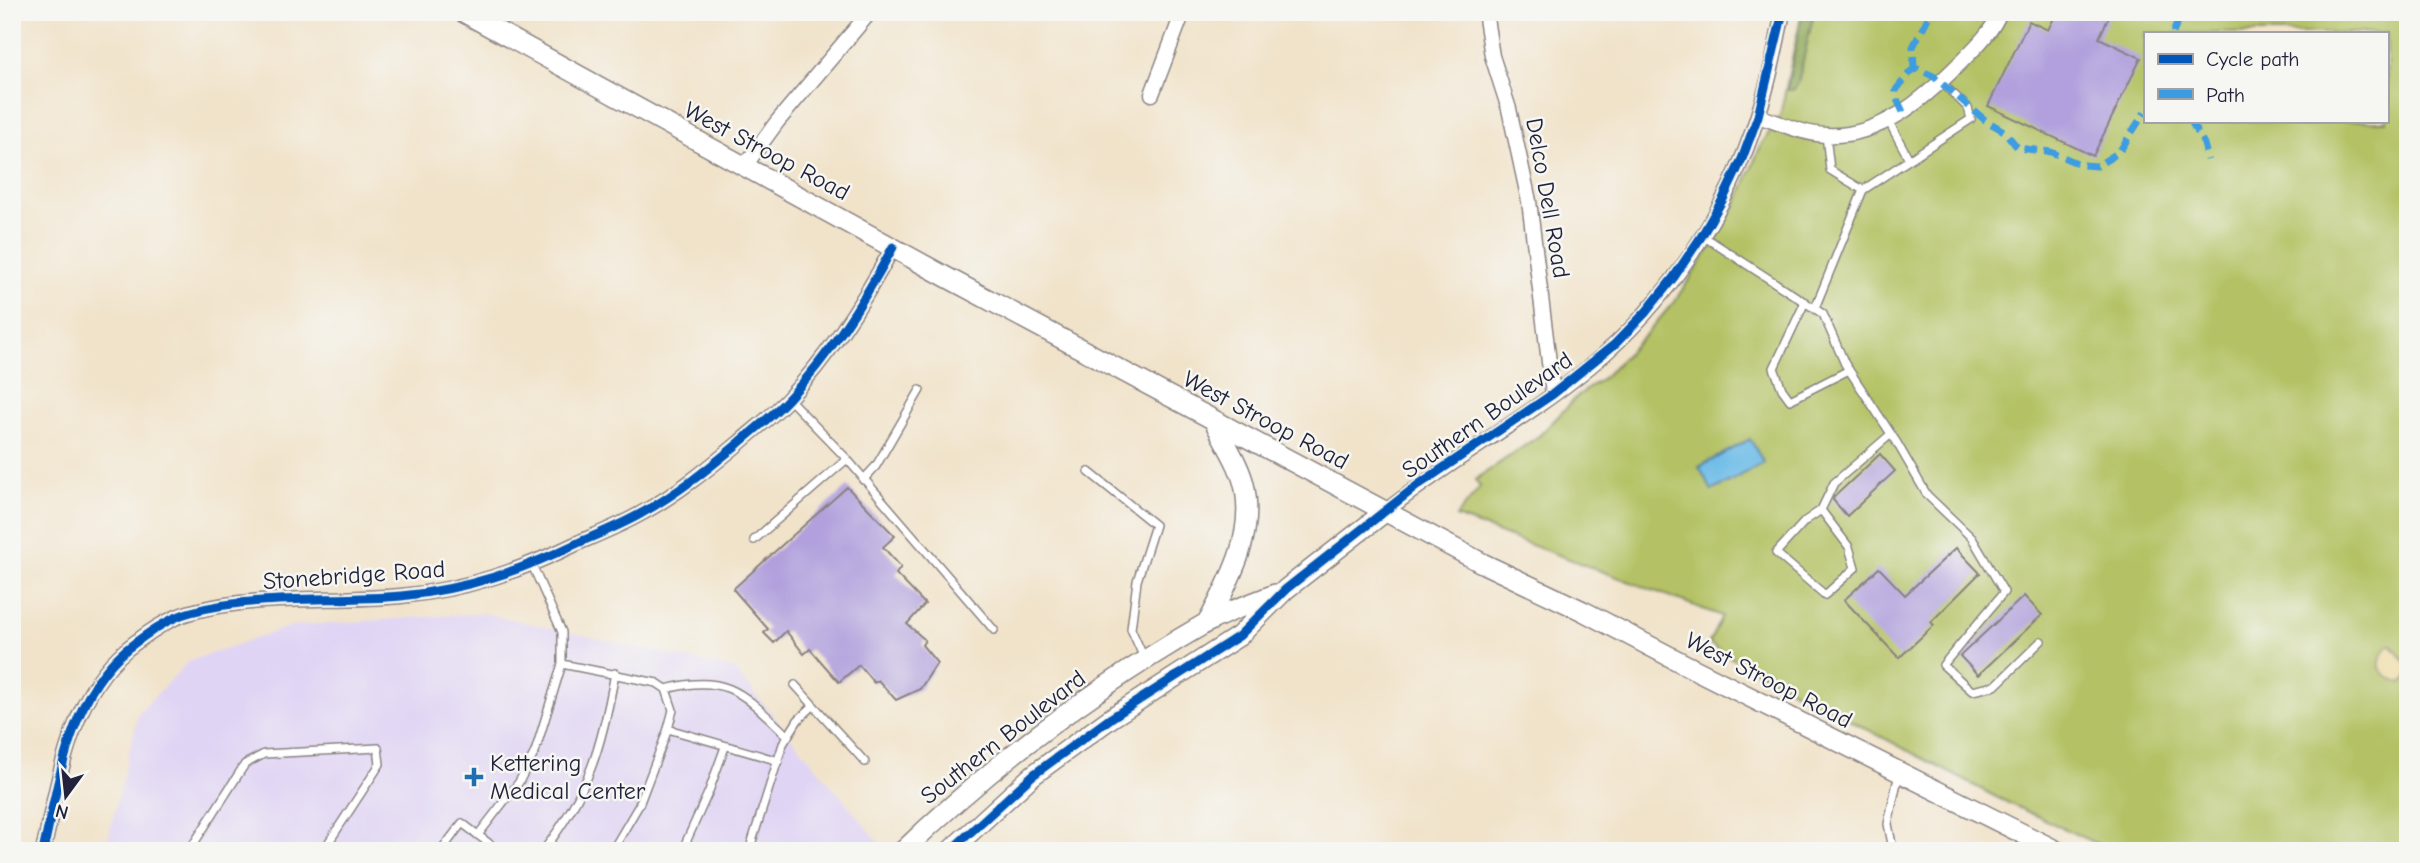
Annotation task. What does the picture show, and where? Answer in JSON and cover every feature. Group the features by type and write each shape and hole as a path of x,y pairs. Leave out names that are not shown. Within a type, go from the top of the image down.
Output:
{"main road":[{"name":"West Stroop Road","path":"463,12 744,167 1482,563 1585,612 2057,851"},
{"path":"1209,622 1232,577 1248,514 1245,487 1214,421"},
{"name":"Southern Boulevard","path":"950,851 1033,775 1111,718 1239,636 1286,589 1386,512"},
{"name":"Southern Boulevard","path":"904,851 946,809 1076,706 1209,622 1286,589"}],"street":[{"path":"744,167 777,122 870,12"},
{"path":"1152,94 1183,12"},
{"name":"Delco Dell Road","path":"1485,12 1492,56 1509,108 1529,201 1553,394"},
{"name":"Southern Boulevard","path":"1386,512 1418,485 1553,394 1615,344 1674,277 1702,235 1737,169 1758,116 1783,12"},
{"path":"1758,116 1807,132 1826,135 1852,134 1888,120 1920,100 1941,82 1977,47 2000,12"},
{"name":"Stonebridge Road","path":"43,851 69,742 79,716 111,665 127,650 166,623 189,612 246,603 419,593 506,575 643,513 719,460 789,399 843,332 867,296 893,247"}],"lane":[{"path":"1815,308 1863,190 1971,118 1968,108 1941,82"},
{"path":"1888,120 1909,159"},
{"path":"1826,135 1830,170 1863,190"},
{"path":"1702,235 1824,314 1849,370 1927,495 1972,538 2004,592 1943,665 1972,691 1995,686 2042,641"},
{"path":"1805,302 1774,368 1782,389 1790,400 1849,370"},
{"path":"863,481 876,466 920,390"},
{"path":"789,399 848,459 863,481 994,630"},
{"path":"1821,510 1849,547 1855,568 1825,595 1776,553 1805,521 1821,510 1834,483 1891,434"},
{"path":"754,540 848,459"},
{"path":"1089,472 1155,525 1137,581 1130,629 1146,662"},
{"path":"478,835 519,782 536,751 562,664 562,632 532,565"},
{"path":"562,664 657,682 666,689 673,710 639,805 612,851"},
{"path":"543,851 574,806 592,768 605,731 615,673"},
{"path":"666,689 690,683 721,684 744,696 788,736"},
{"path":"795,685 865,762"},
{"path":"749,851 783,744 798,720 813,706"},
{"path":"668,729 779,761"},
{"path":"682,851 725,747"},
{"path":"189,851 245,764 264,754 378,748 380,764 323,851"},
{"path":"1896,851 1893,849 1888,824 1899,772"},
{"path":"441,851 462,823 499,851"}],"shaded area":[{"name":"Kettering Medical Center","path":"482,613 734,669 880,843 869,851 105,851 139,712 189,661 291,626"}],"green space":[{"path":"1802,12 2408,12 2408,851 2112,851 1996,797 1726,655 1709,643 1722,616 1456,517 1480,487 1475,480 1540,435 1579,395 1604,377 1674,302 1736,205 1761,145 1780,116"},
{"path":"1802,12 1814,12 1798,83 1793,90 1787,90"}],"sand":[{"path":"2391,645 2408,665 2408,677 2402,683 2388,677 2381,669 2380,660"}],"water":[{"path":"1750,439 1764,463 1712,491 1699,467"}],"building":[{"path":"2057,12 2111,12 2099,38 2141,58 2093,156 1988,106 2029,21 2048,30"},
{"path":"1880,454 1895,471 1847,516 1833,500 1834,497"},
{"path":"847,487 895,536 883,547 901,567 896,574 925,604 907,624 925,640 922,645 937,663 920,689 896,700 878,680 874,683 859,665 839,682 810,649 804,654 786,631 774,643 764,633 768,629 733,589"},
{"path":"1956,548 1980,573 1931,622 1934,625 1899,658 1844,600 1879,568 1905,595"},
{"path":"2024,596 2042,615 1978,675 1960,656"}],"marked path":[{"path":"1914,70 1913,47 1931,12"},
{"path":"2173,32 2182,12"},
{"path":"1903,112 1896,97 1896,90 1911,71 1918,69 1933,76 1985,120 2004,131 2018,148 2051,152 2082,165 2097,166 2119,152 2144,114"},
{"path":"2192,122 2204,144 2208,160"}],"cycle path":[{"path":"950,851 1033,775 1111,718 1239,636 1286,589 1418,485 1553,394 1615,344 1646,312 1674,277 1723,199 1758,116 1783,12"},
{"path":"43,851 61,769 79,716 107,669 141,638 174,618 217,606 269,601 375,598 449,589 536,562 635,517 692,480 784,403 820,362 846,325 893,247"}],"place":[{"name":"Kettering Medical Center","path":"474,777"}]}
